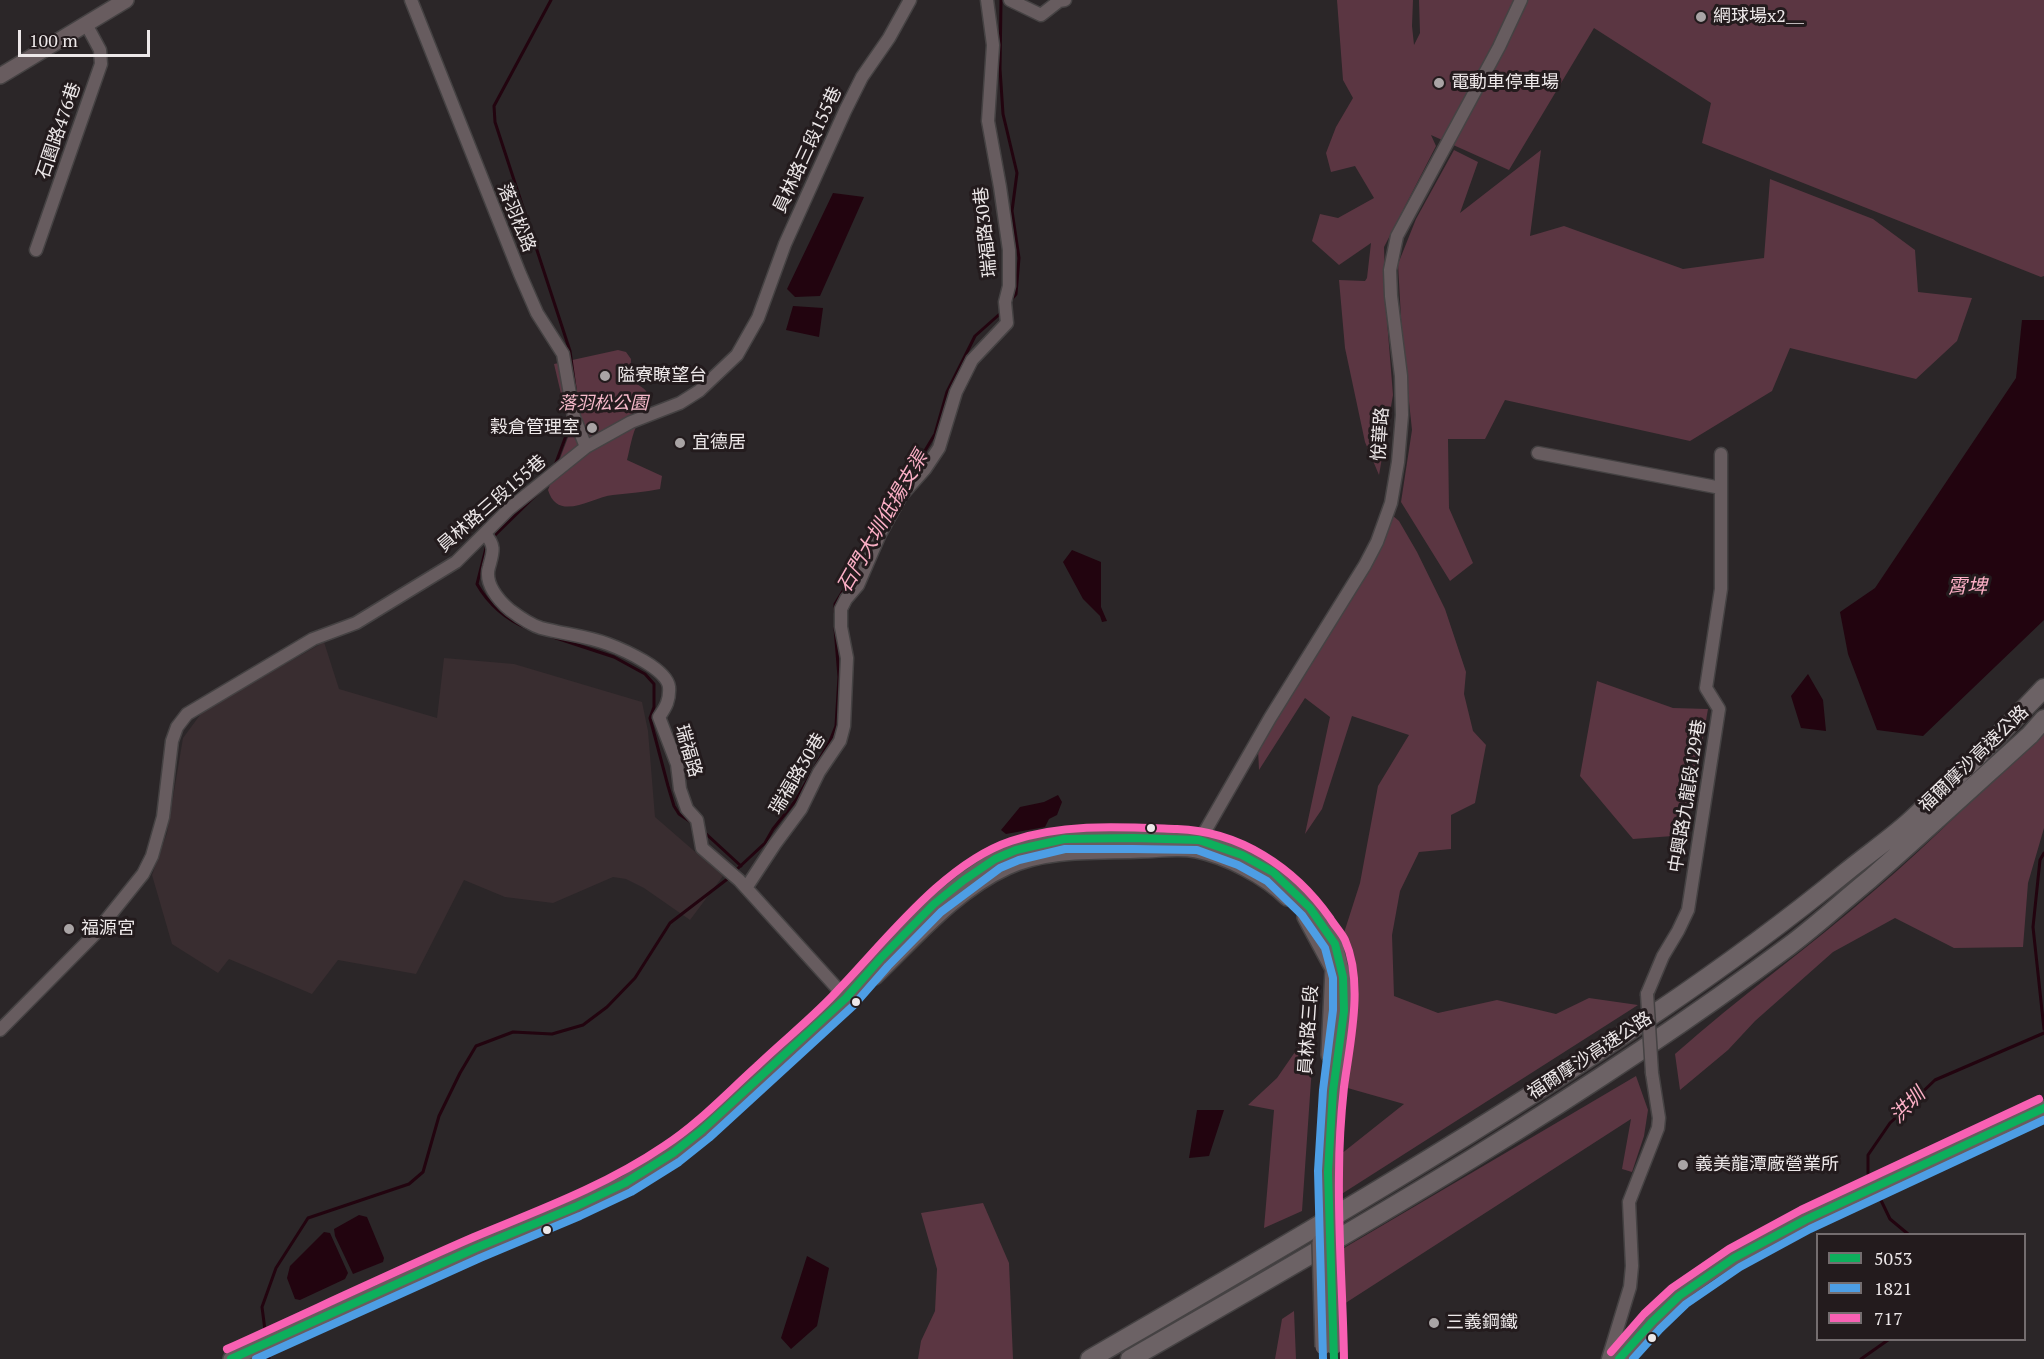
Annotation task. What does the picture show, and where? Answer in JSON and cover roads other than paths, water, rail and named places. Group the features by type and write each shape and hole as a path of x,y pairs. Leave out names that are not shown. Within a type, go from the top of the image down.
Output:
{"highway":[{"name":"福爾摩沙高速公路","path":"1090,1359 1255,1264 1500,1115 1685,993 1773,931 1909,822 2044,688"},
{"name":"福爾摩沙高速公路","path":"1130,1359 1334,1242 1483,1152 1580,1092 1692,1017 1792,944 1856,890 2030,735 2044,719"}],"main road":[{"path":"0,76 126,0"},
{"name":"員林路三段","path":"231,1359 476,1248 575,1207 625,1183 673,1153 702,1130 846,998 880,959 934,904 995,859 1016,850 1064,839 1133,838 1197,845 1242,855 1273,872 1310,908 1335,944 1343,977 1344,1011 1323,1174 1328,1353"},
{"path":"1889,1186 2044,1108"},
{"path":"1630,1359 1642,1344 1711,1282 1743,1260 1867,1196 2044,1118"},
{"path":"1618,1359 1649,1324 1698,1282 1737,1256 1796,1223 1867,1196"}],"street":[{"name":"落羽松路","path":"411,0 520,274 537,313 563,354 576,422 586,447"},
{"name":"員林路三段155巷","path":"0,1030 93,935 143,874 152,856 163,818 172,741 186,714 313,639 366,618 456,562 489,538 509,509 586,447 631,422 680,403 699,391 737,355 758,318 785,244 845,111 862,77 889,38 910,0"},
{"name":"瑞福路30巷","path":"746,888 801,809 819,772 840,741 844,726 847,657 841,627 841,609 858,585 880,534 901,496 925,469 939,448 956,392 972,360 1007,323 1005,302 1009,286 1009,249 988,122 993,45 987,0"},
{"path":"1010,0 1041,15 1059,1 1065,0"},
{"name":"悅華路","path":"1197,845 1270,718 1377,542 1391,503 1398,462 1402,415 1401,376 1390,270 1397,236 1500,47 1521,0"},
{"name":"石園路476巷","path":"36,250 101,64 100,50 86,24"},
{"path":"1538,453 1721,488"},
{"name":"中興路九龍段129巷","path":"1608,1359 1630,1287 1632,1266 1629,1202 1658,1128 1659,1118 1652,1073 1647,994 1663,956 1688,910 1719,709 1706,688 1721,589 1721,454"},
{"name":"瑞福路","path":"489,538 494,556 488,568 489,582 496,596 509,609 538,627 607,643 662,673 669,686 668,704 659,717 677,764 680,789 687,809 699,828 702,848 746,888 846,998"}],"water":[{"path":"833,193 864,197 820,296 795,297 787,289"},
{"path":"793,306 823,308 819,337 786,330"},
{"name":"霄埤","path":"2022,320 2044,320 2044,620 1923,736 1877,730 1848,654 1840,612 1875,588 2016,378"},
{"path":"1072,550 1101,562 1101,607 1107,621 1102,622 1100,616 1083,599 1063,562"},
{"path":"1808,674 1823,700 1826,731 1801,728 1791,696"},
{"path":"1058,795 1062,802 1057,815 1049,819 1045,827 1006,834 1001,830 1020,807 1044,802"},
{"path":"1197,1110 1224,1110 1209,1156 1189,1158"},
{"path":"359,1215 367,1217 384,1258 383,1262 353,1274 335,1236 334,1229"},
{"path":"324,1232 330,1233 348,1273 345,1279 300,1300 295,1299 287,1278 290,1266"},
{"path":"807,1256 829,1268 817,1326 791,1349 781,1338"}],"waterway":[{"path":"551,0 494,106 495,122 570,351 579,417"},
{"name":"石門大圳低揚支渠","path":"1001,0 1000,69 1003,114 1017,173 1012,211 1019,258 1016,294 1011,300"},
{"name":"石門大圳低揚支渠","path":"905,484 935,434 947,392 975,336 1002,312"},
{"path":"554,468 567,433 574,425"},
{"path":"491,539 538,493"},
{"path":"487,544 477,584 499,610 512,621 527,628"},
{"name":"石門大圳低揚支渠","path":"835,612 835,604 863,558"},
{"name":"石門大圳低揚支渠","path":"734,872 765,843 796,800 830,741 836,726 839,677 835,628"},
{"path":"550,636 614,657 645,674 654,684 654,707 650,718 668,786 679,814 694,824"},
{"path":"704,832 741,866"},
{"name":"洪圳","path":"2044,853 2040,860 2033,927 2044,1029"},
{"name":"石門大圳低揚支渠","path":"266,1338 262,1307 276,1268 308,1218 409,1184 423,1172 439,1116 476,1046 513,1032 552,1034 583,1025 607,1007 635,978 670,923 730,877"},
{"name":"洪圳","path":"1873,1184 1868,1173 1868,1155 1890,1123 1935,1080 2044,1033"},
{"name":"洪圳","path":"1877,1192 1890,1219 1907,1233"},
{"name":"洪圳","path":"1861,1359 1887,1341"},
{"name":"石門大圳低揚支渠","path":"267,1348 269,1359"}],"place":[{"name":"網球場x2＿","path":"1701,17"},
{"name":"電動車停車場","path":"1439,83"},
{"name":"隘寮瞭望台","path":"605,376"},
{"name":"穀倉管理室","path":"592,428"},
{"name":"宜德居","path":"680,443"},
{"name":"福源宮","path":"69,929"},
{"name":"義美龍潭廠營業所","path":"1683,1165"},
{"name":"三義鋼鐵","path":"1434,1323"}],"park label":[{"name":"落羽松公園","path":"603,404"}]}
